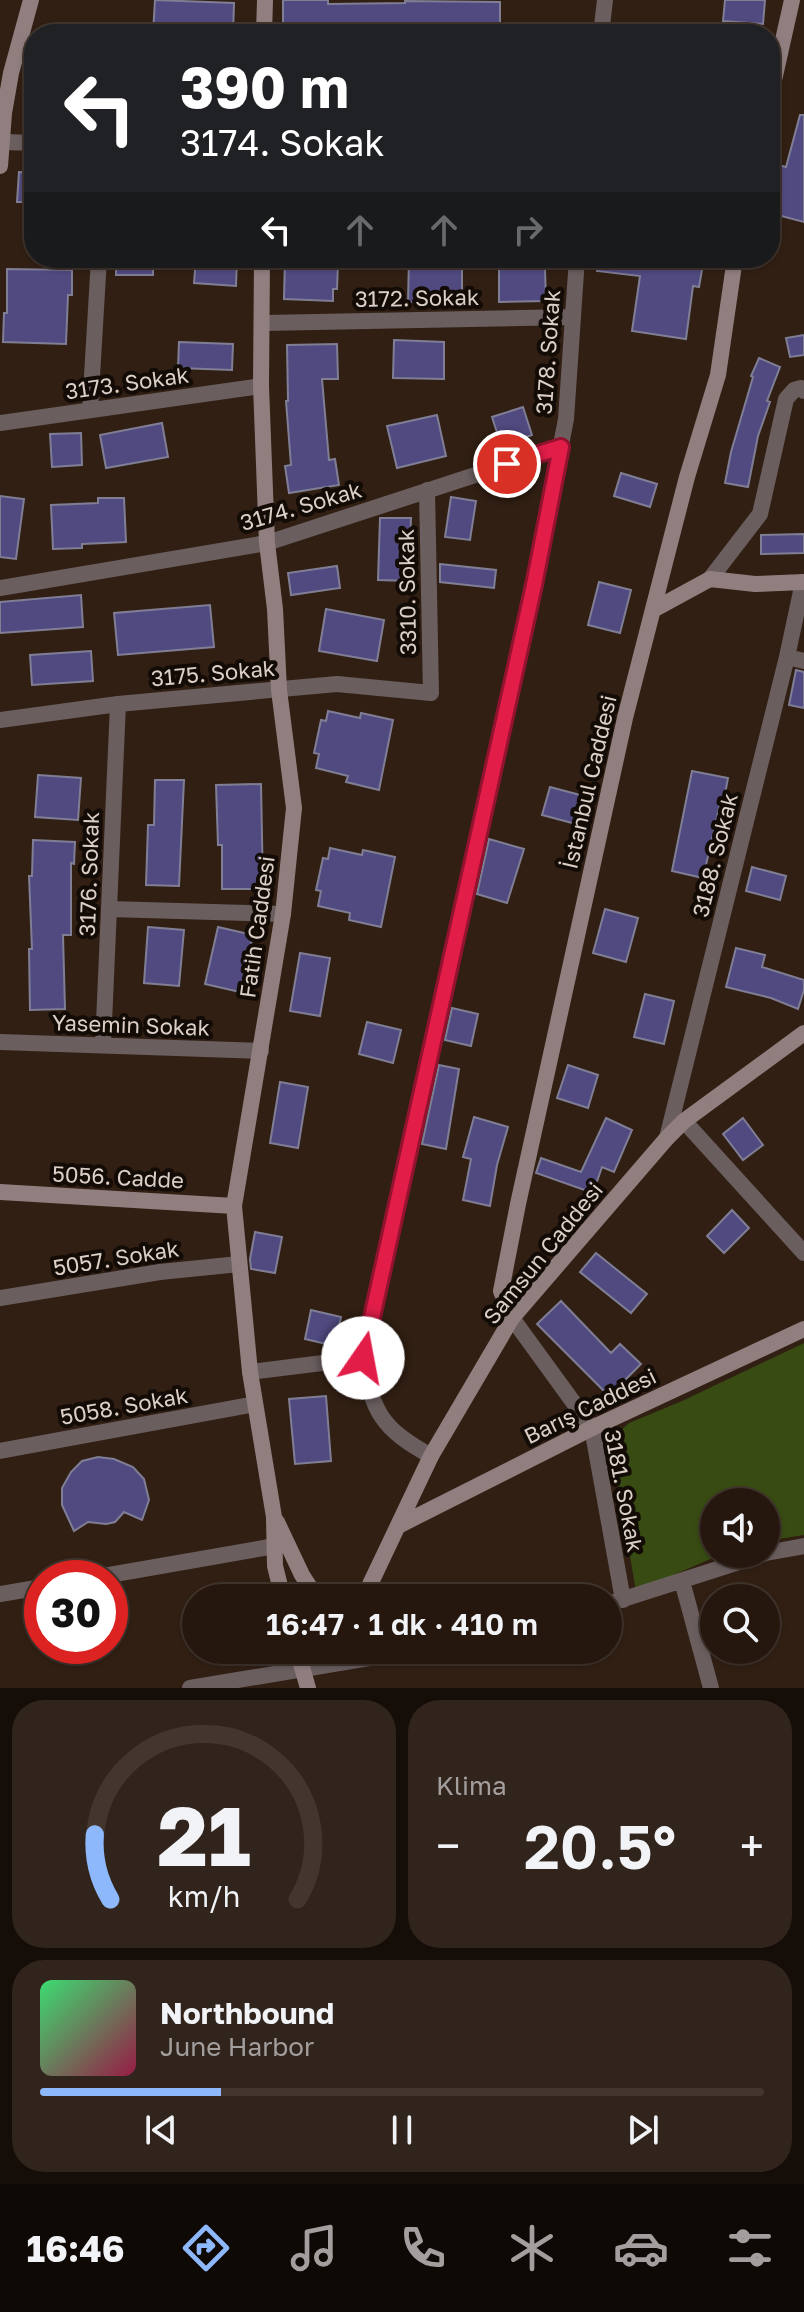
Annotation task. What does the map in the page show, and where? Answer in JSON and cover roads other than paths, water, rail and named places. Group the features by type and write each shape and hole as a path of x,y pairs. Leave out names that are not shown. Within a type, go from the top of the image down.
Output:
{"street":[{"path":"24,24 31,0"},
{"path":"264,24 265,0"},
{"path":"602,24 605,0"},
{"path":"780,53 792,0"},
{"path":"0,166 4,113 24,26"},
{"path":"3,142 24,143"},
{"path":"90,410 98,268"},
{"name":"Fatih Caddesi","path":"262,268 261,386 267,543 275,609 279,690 294,808 283,914 234,1206 250,1372 274,1517 275,1566 280,1584"},
{"name":"3178. Sokak","path":"431,1456 386,1426 373,1405 363,1358 534,585 561,447 566,419 576,268"},
{"name":"İstanbul Caddesi","path":"512,1318 501,1291 518,1204 614,764 687,477 718,375 734,268"},
{"name":"3172. Sokak","path":"263,323 572,317"},
{"name":"3173. Sokak","path":"0,423 261,386"},
{"path":"653,610 710,579 760,514 786,399 794,390 801,388 804,391"},
{"name":"3174. Sokak","path":"0,588 267,543 561,447"},
{"name":"3310. Sokak","path":"427,490 431,693"},
{"path":"710,579 755,584 804,582"},
{"name":"3188. Sokak","path":"667,1138 804,582"},
{"path":"787,657 804,661"},
{"name":"3175. Sokak","path":"0,720 118,704 337,684 431,693"},
{"name":"3176. Sokak","path":"103,1045 118,704"},
{"path":"109,909 283,914"},
{"name":"Samsun Caddesi","path":"370,1584 431,1456 512,1318 684,1121 804,1033"},
{"name":"Yasemin Sokak","path":"0,1042 261,1051"},
{"path":"684,1121 804,1253"},
{"name":"5056. Cadde","path":"0,1192 234,1206"},
{"name":"5057. Sokak","path":"0,1298 160,1272 239,1264"},
{"name":"3181. Sokak","path":"512,1318 592,1428 613,1584"},
{"name":"Barış Caddesi","path":"398,1526 592,1428 804,1329"},
{"path":"250,1372 363,1358"},
{"name":"5058. Sokak","path":"0,1451 255,1404"},
{"path":"274,1517 308,1584"},
{"path":"128,1572 275,1546"},
{"path":"780,1551 804,1546"},
{"path":"622,1600 722,1568"},
{"path":"682,1581 711,1688"},
{"path":"0,1594 24,1590"},
{"path":"301,1664 308,1688"},
{"path":"190,1688 328,1664"}]}
